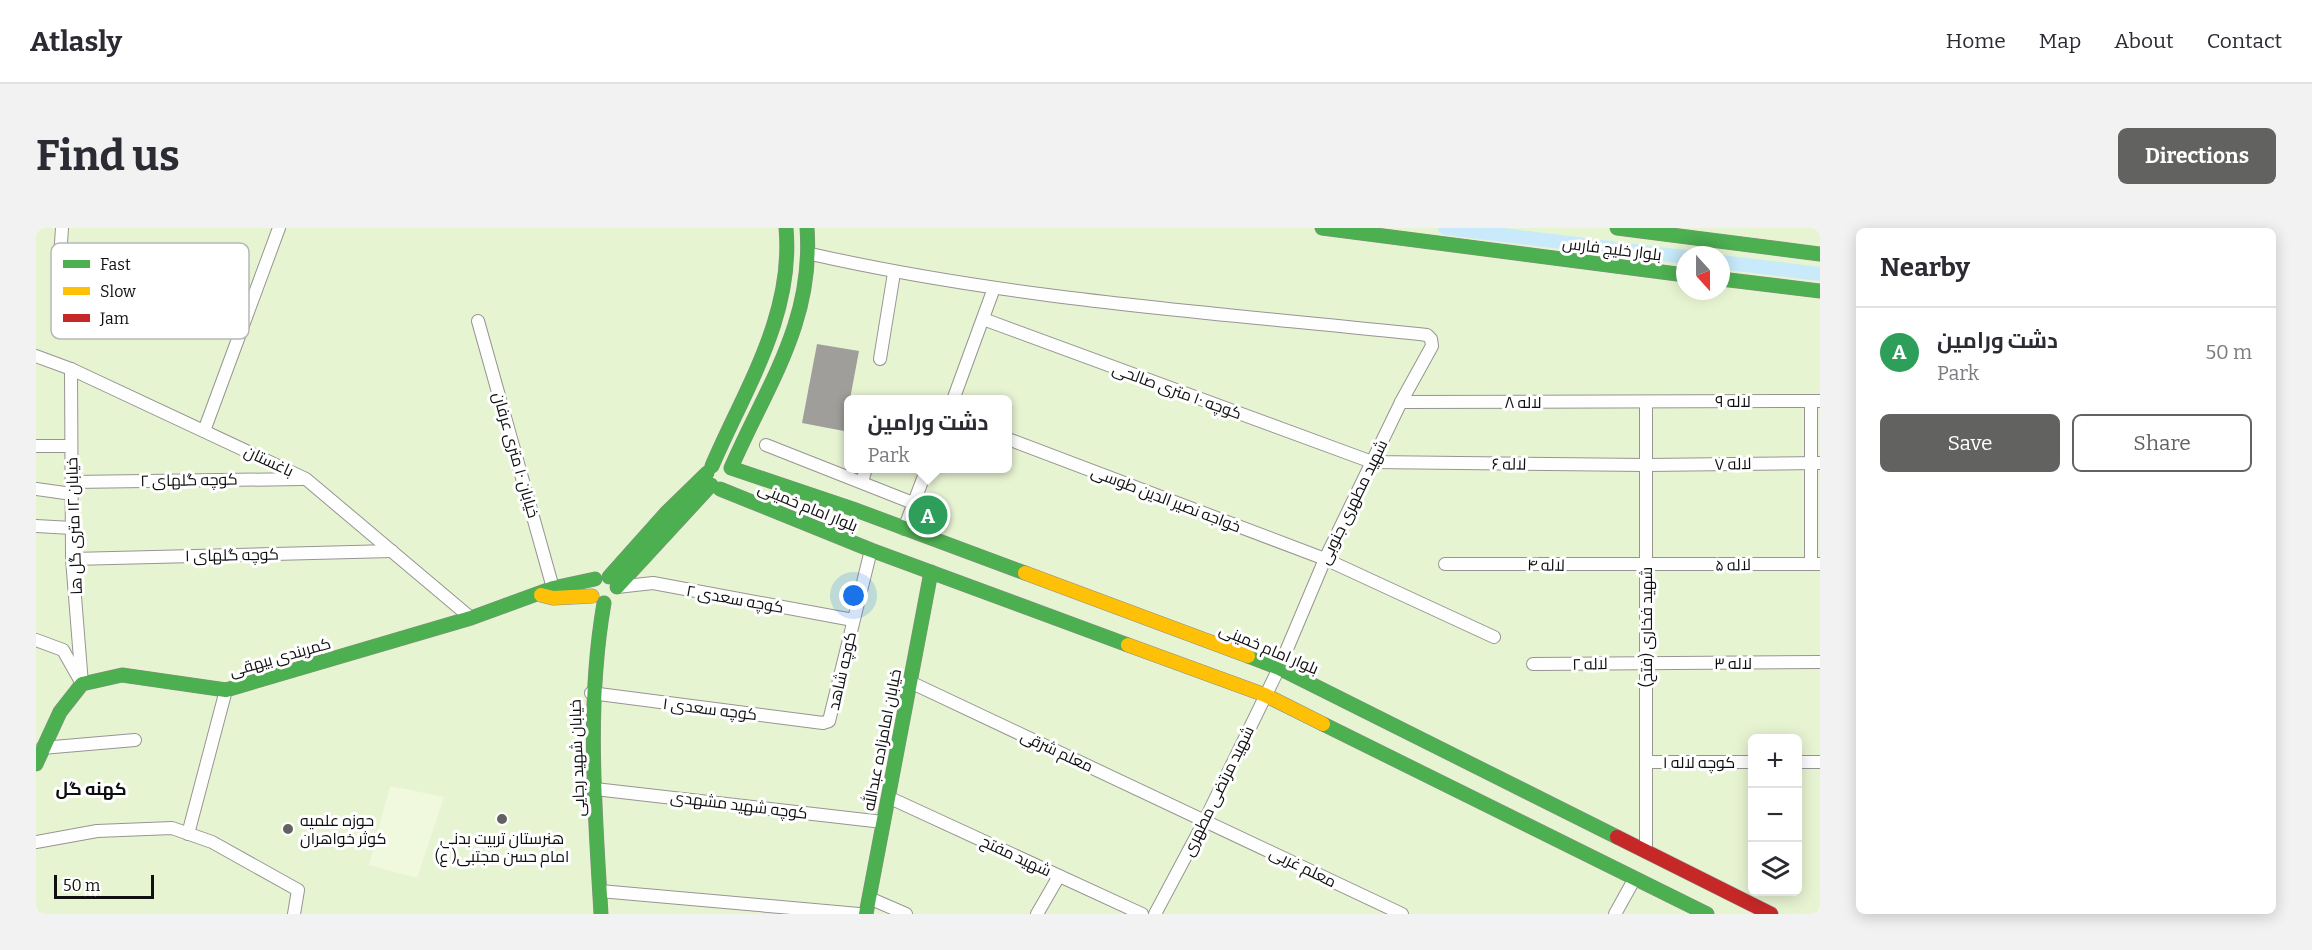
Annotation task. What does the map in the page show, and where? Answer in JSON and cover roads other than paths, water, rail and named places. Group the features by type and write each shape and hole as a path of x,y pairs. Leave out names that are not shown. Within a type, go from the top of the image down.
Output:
{"main road":[{"path":"598,599 613,599 607,581 667,512 712,478 772,337 783,305 789,244 786,228"},
{"path":"712,478 728,486 732,480 731,468 792,341 805,301 811,254 807,228"},
{"name":"بلوار خلیج فارس","path":"1322,228 1676,274"},
{"name":"بلوار خلیج فارس","path":"1617,228 1820,254"},
{"path":"1730,280 1820,291"},
{"name":"بلوار امام خمینی","path":"1707,914 1265,695 872,550 712,478 720,463 1279,668 1771,914"},
{"name":"خیابان امامزاده عبدالله","path":"866,914 883,822 890,798 931,572"},
{"name":"کمربندی بیهقی","path":"82,684 122,675 226,690 471,618 553,588 607,581"},
{"name":"خیابان شهید رجایی","path":"600,914 591,693 598,599 591,585 607,581"},
{"name":"کمربندی بیهقی","path":"537,594 553,598 598,599"},
{"path":"36,764 60,712 82,684"}],"street":[{"path":"61,243 62,228"},
{"path":"249,309 279,228"},
{"path":"811,254 894,273 994,288 954,395"},
{"path":"880,359 894,273"},
{"name":"شهید مطهری جنوبی","path":"994,288 1426,335 1431,339 1432,346 1401,402 1325,559 1279,668"},
{"name":"کوچه ۱۰ متری صالحی","path":"983,319 1372,462"},
{"name":"خیابان ۱۰ متری عرفان","path":"478,321 553,588"},
{"path":"204,431 238,339"},
{"name":"باغستان","path":"36,356 71,369 306,479 471,618"},
{"name":"خیابان ۱۲ متری گل ها","path":"71,369 72,559 82,684"},
{"path":"1815,401 1815,564"},
{"name":"لاله ۹","path":"1646,402 1815,401"},
{"name":"لاله ۸","path":"1401,402 1646,402"},
{"name":"شهید فخاری (فتح)","path":"1646,402 1646,852"},
{"name":"خواجه نصیر الدین طوسی","path":"1012,441 1325,559 1494,638"},
{"path":"766,445 913,504"},
{"path":"36,446 71,446"},
{"name":"لاله ۶","path":"1372,462 1646,465"},
{"name":"لاله ۷","path":"1646,465 1815,463"},
{"path":"862,482 865,473"},
{"path":"904,529 925,473"},
{"name":"کوچه گلهای ۲","path":"36,489 306,479"},
{"path":"36,526 72,528"},
{"name":"کوچه شاهد","path":"829,721 833,716 853,620 872,550"},
{"name":"کوچه گلهای ۱","path":"72,559 392,551"},
{"name":"لاله ۴","path":"1445,564 1646,566"},
{"name":"لاله ۵","path":"1646,566 1815,564"},
{"name":"کوچه سعدی ۲","path":"607,581 653,583 853,620"},
{"path":"36,640 63,650 82,684"},
{"name":"لاله ۳","path":"1646,663 1820,662"},
{"name":"لاله ۲","path":"1533,664 1646,663"},
{"name":"شهید مرتضی مطهری","path":"1155,914 1205,820 1279,668"},
{"name":"معلم شرقی","path":"910,682 1205,820"},
{"path":"189,834 226,690"},
{"name":"کوچه سعدی ۱","path":"591,693 823,723 829,721"},
{"path":"42,748 135,740"},
{"name":"کوچه لاله ۱","path":"1646,762 1748,762"},
{"path":"1802,762 1820,762"},
{"name":"کوچه شهید مشهدی","path":"595,789 883,822"},
{"name":"شهید مفتح","path":"890,798 1142,914"},
{"name":"معلم غربی","path":"1205,820 1402,914"},
{"path":"36,842 97,831 172,828 212,842 298,890 294,914"},
{"path":"1037,914 1059,876"},
{"path":"1615,914 1635,878"},
{"path":"600,891 729,909 859,914"},
{"path":"869,898 906,914"}],"waterway":[{"path":"1445,228 1676,256"},
{"path":"1730,263 1820,274"}],"place":[{"name":"دشت ورامین","path":"928,515"},
{"name":"هنرستان تربیت بدنی امام حسن مجتبی( ع)","path":"502,819"},
{"name":"حوزه علمیه کوثر خواهران","path":"288,829"}],"district":[{"name":"کهنه گل","path":"91,789"}]}
